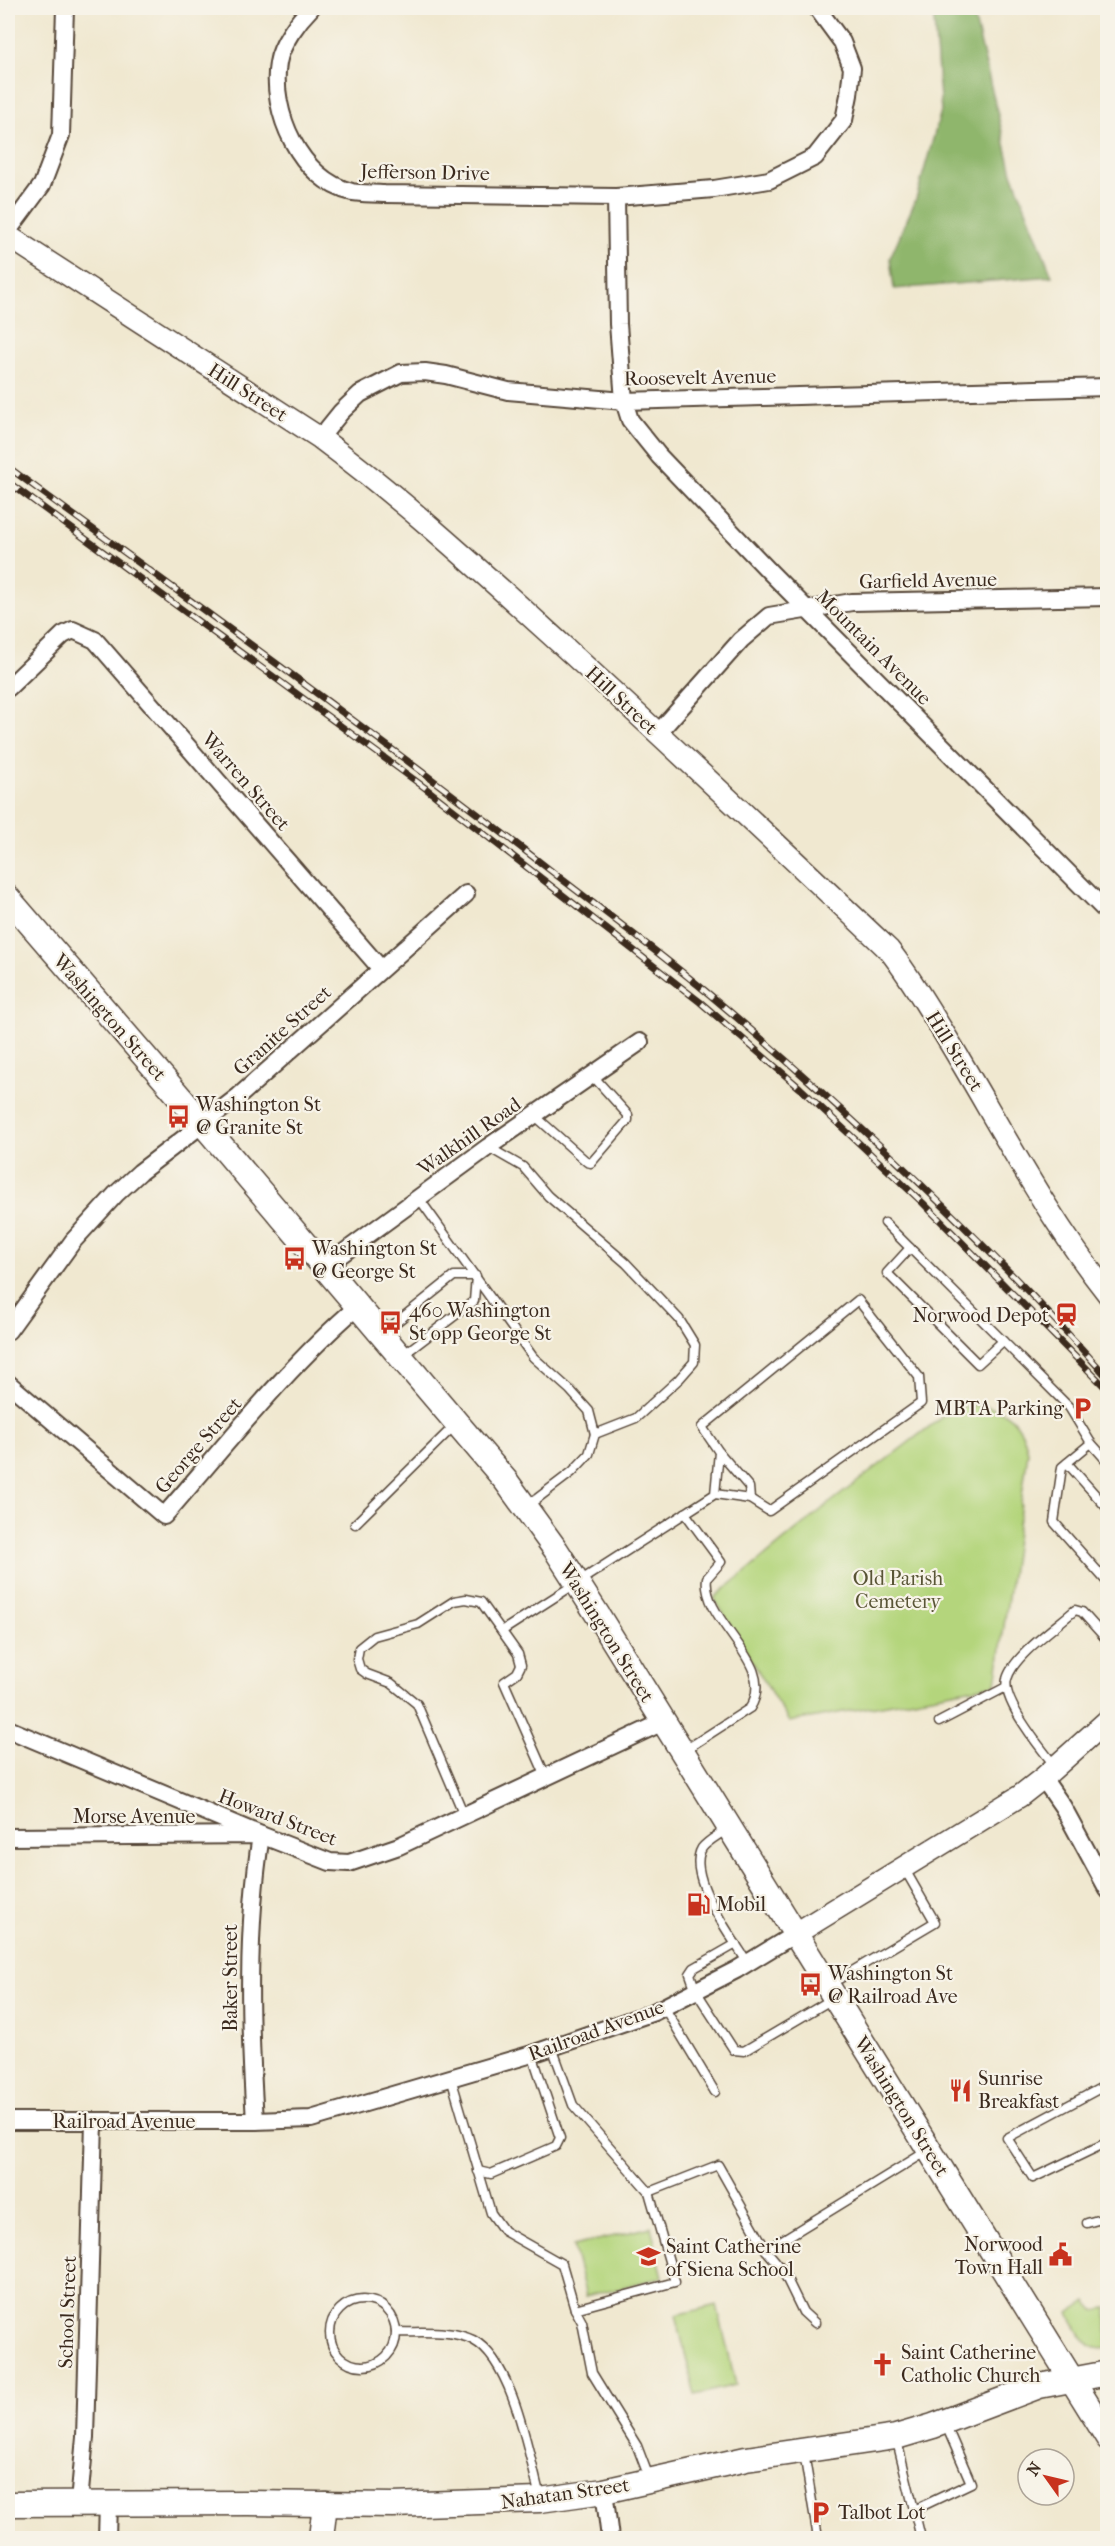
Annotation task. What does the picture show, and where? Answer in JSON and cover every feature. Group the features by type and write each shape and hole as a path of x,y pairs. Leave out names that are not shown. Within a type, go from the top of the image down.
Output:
{"main road":[{"name":"Washington Street","path":"8,898 358,1306 525,1507 577,1582 1107,2438"},
{"name":"Nahatan Street","path":"8,2504 393,2505 540,2500 604,2491 746,2459 896,2437 944,2422 1039,2386 1107,2373"},
{"path":"321,2538 325,2504"}],"street":[{"path":"8,234 42,185 61,135 65,8"},
{"name":"Jefferson Drive","path":"311,8 294,29 278,60 277,87 286,130 313,169 328,182 351,192 384,194 616,197 714,189 769,180 815,157 844,120 852,69 842,42 817,8"},
{"path":"616,197 618,324 624,401"},
{"name":"Hill Street","path":"8,234 320,438 363,470 451,544 658,733 889,950 903,968 970,1076 1074,1251 1107,1293"},
{"name":"Roosevelt Avenue","path":"320,438 341,412 360,394 401,373 425,372 446,375 508,391 624,401 1107,387"},
{"name":"Mountain Avenue","path":"624,401 630,420 659,456 1107,913"},
{"name":"Garfield Avenue","path":"658,733 741,640 769,616 806,608 885,600 1107,597"},
{"name":"Warren Street","path":"8,688 63,635 73,630 95,640 381,969"},
{"name":"Granite Street","path":"8,1331 96,1215 140,1172 239,1096 466,894"},
{"name":"Walkhill Road","path":"324,1267 488,1147 640,1042"},
{"name":"George Street","path":"8,1383 164,1516 276,1388 332,1328 358,1306"},
{"name":"Railroad Avenue","path":"8,2121 311,2119 532,2054 664,2007 748,1963 995,1813 1050,1773 1107,1720"},
{"name":"Howard Street","path":"8,1729 261,1835 330,1862 349,1863 399,1846 663,1722"},
{"path":"1050,1773 1063,1807 1107,1890"},
{"name":"Morse Avenue","path":"8,1838 261,1835"},
{"name":"Baker Street","path":"255,2121 249,1949 254,1879 261,1835"},
{"name":"School Street","path":"79,2503 85,2437 94,2122"},
{"path":"604,2491 610,2538"},
{"path":"107,2538 108,2503"}],"lane":[{"path":"534,1115 587,1162 591,1162 628,1120 628,1115 592,1075"},
{"path":"488,1147 523,1167 548,1196 626,1263 678,1319 695,1345 694,1362 679,1379 636,1418 595,1434"},
{"path":"418,1197 533,1357 589,1411 595,1434 589,1454 572,1472 525,1507"},
{"path":"885,1223 1069,1407 1090,1443 1107,1462"},
{"path":"910,1248 887,1273 978,1364 1003,1341"},
{"path":"381,1334 454,1276 476,1276"},
{"path":"401,1357 442,1328 474,1300 476,1276"},
{"path":"502,1631 715,1494 750,1499 769,1511 921,1403 919,1377 858,1300 702,1427 719,1452 749,1487 750,1499"},
{"path":"355,1524 456,1423"},
{"path":"1090,1443 1062,1467 1054,1522 1107,1583"},
{"path":"715,1494 719,1452"},
{"path":"1067,1463 1107,1509"},
{"path":"682,1752 750,1708 756,1696 756,1674 708,1596 707,1578 721,1562 685,1513"},
{"path":"464,1815 417,1704 391,1683 366,1674 360,1669 357,1659 359,1648 374,1636 418,1624 454,1601 466,1599 481,1602 518,1654 521,1665 517,1673 504,1682 546,1777"},
{"path":"1050,1773 1009,1698 1006,1679 1018,1660 1075,1610 1082,1612 1107,1641"},
{"path":"939,1722 1006,1687"},
{"path":"729,1828 703,1847 700,1854 699,1873 702,1885 748,1963"},
{"path":"736,1944 694,1968 690,1974 696,1990 734,2050 744,2050 935,1922 903,1868"},
{"path":"664,2007 715,2092"},
{"path":"552,2047 573,2105 649,2192 675,2282 575,2309"},
{"path":"478,2171 491,2174 556,2146 560,2138 532,2054"},
{"path":"451,2078 491,2213 504,2232 562,2264 575,2309 582,2322 592,2373 637,2446 650,2480"},
{"path":"1107,2084 1007,2138 1033,2178 1107,2142"},
{"path":"766,2250 929,2150"},
{"path":"649,2192 718,2165 766,2250 782,2269 803,2312 815,2323"},
{"path":"1087,2223 1107,2217"},
{"path":"370,2300 380,2304 388,2312 394,2321 396,2332 394,2344 379,2362 356,2365 345,2361 336,2353 331,2342 330,2331 333,2319 348,2303 370,2300"},
{"path":"396,2332 444,2333 472,2340 488,2352 502,2372 521,2421 540,2500"},
{"path":"914,2510 971,2483 944,2422"},
{"path":"896,2437 921,2538"},
{"path":"804,2451 818,2538"}],"green space":[{"path":"933,8 972,8 1012,173 1052,276 894,289 890,258 916,199 941,111"},
{"name":"Old Parish Cemetery","path":"977,1405 997,1409 1012,1418 1022,1432 1028,1452 996,1684 789,1722 714,1598 827,1505 942,1417 963,1407"},
{"path":"651,2227 663,2277 586,2296 573,2246"},
{"path":"1087,2301 1095,2310 1107,2308 1107,2348 1099,2349 1088,2343 1069,2313"},
{"path":"717,2305 736,2385 695,2395 676,2315"}],"railway":[{"path":"8,467 416,767 709,994 865,1131 965,1227 1108,1378"},
{"path":"8,482 424,787 700,1002 800,1088 923,1203 1108,1390"}],"place":[{"name":"Washington St @ Granite St","path":"178,1116"},
{"name":"Washington St @ George St","path":"294,1259"},
{"name":"Norwood Depot","path":"1067,1315"},
{"name":"460 Washington St opp George St","path":"391,1322"},
{"name":"MBTA Parking","path":"1082,1408"},
{"name":"Mobil","path":"698,1904"},
{"name":"Washington St @ Railroad Ave","path":"810,1985"},
{"name":"Sunrise Breakfast","path":"960,2090"},
{"name":"Norwood Town Hall","path":"1061,2255"},
{"name":"Saint Catherine of Siena School","path":"648,2257"},
{"name":"Saint Catherine Catholic Church","path":"883,2364"},
{"name":"Talbot Lot","path":"820,2512"}]}
